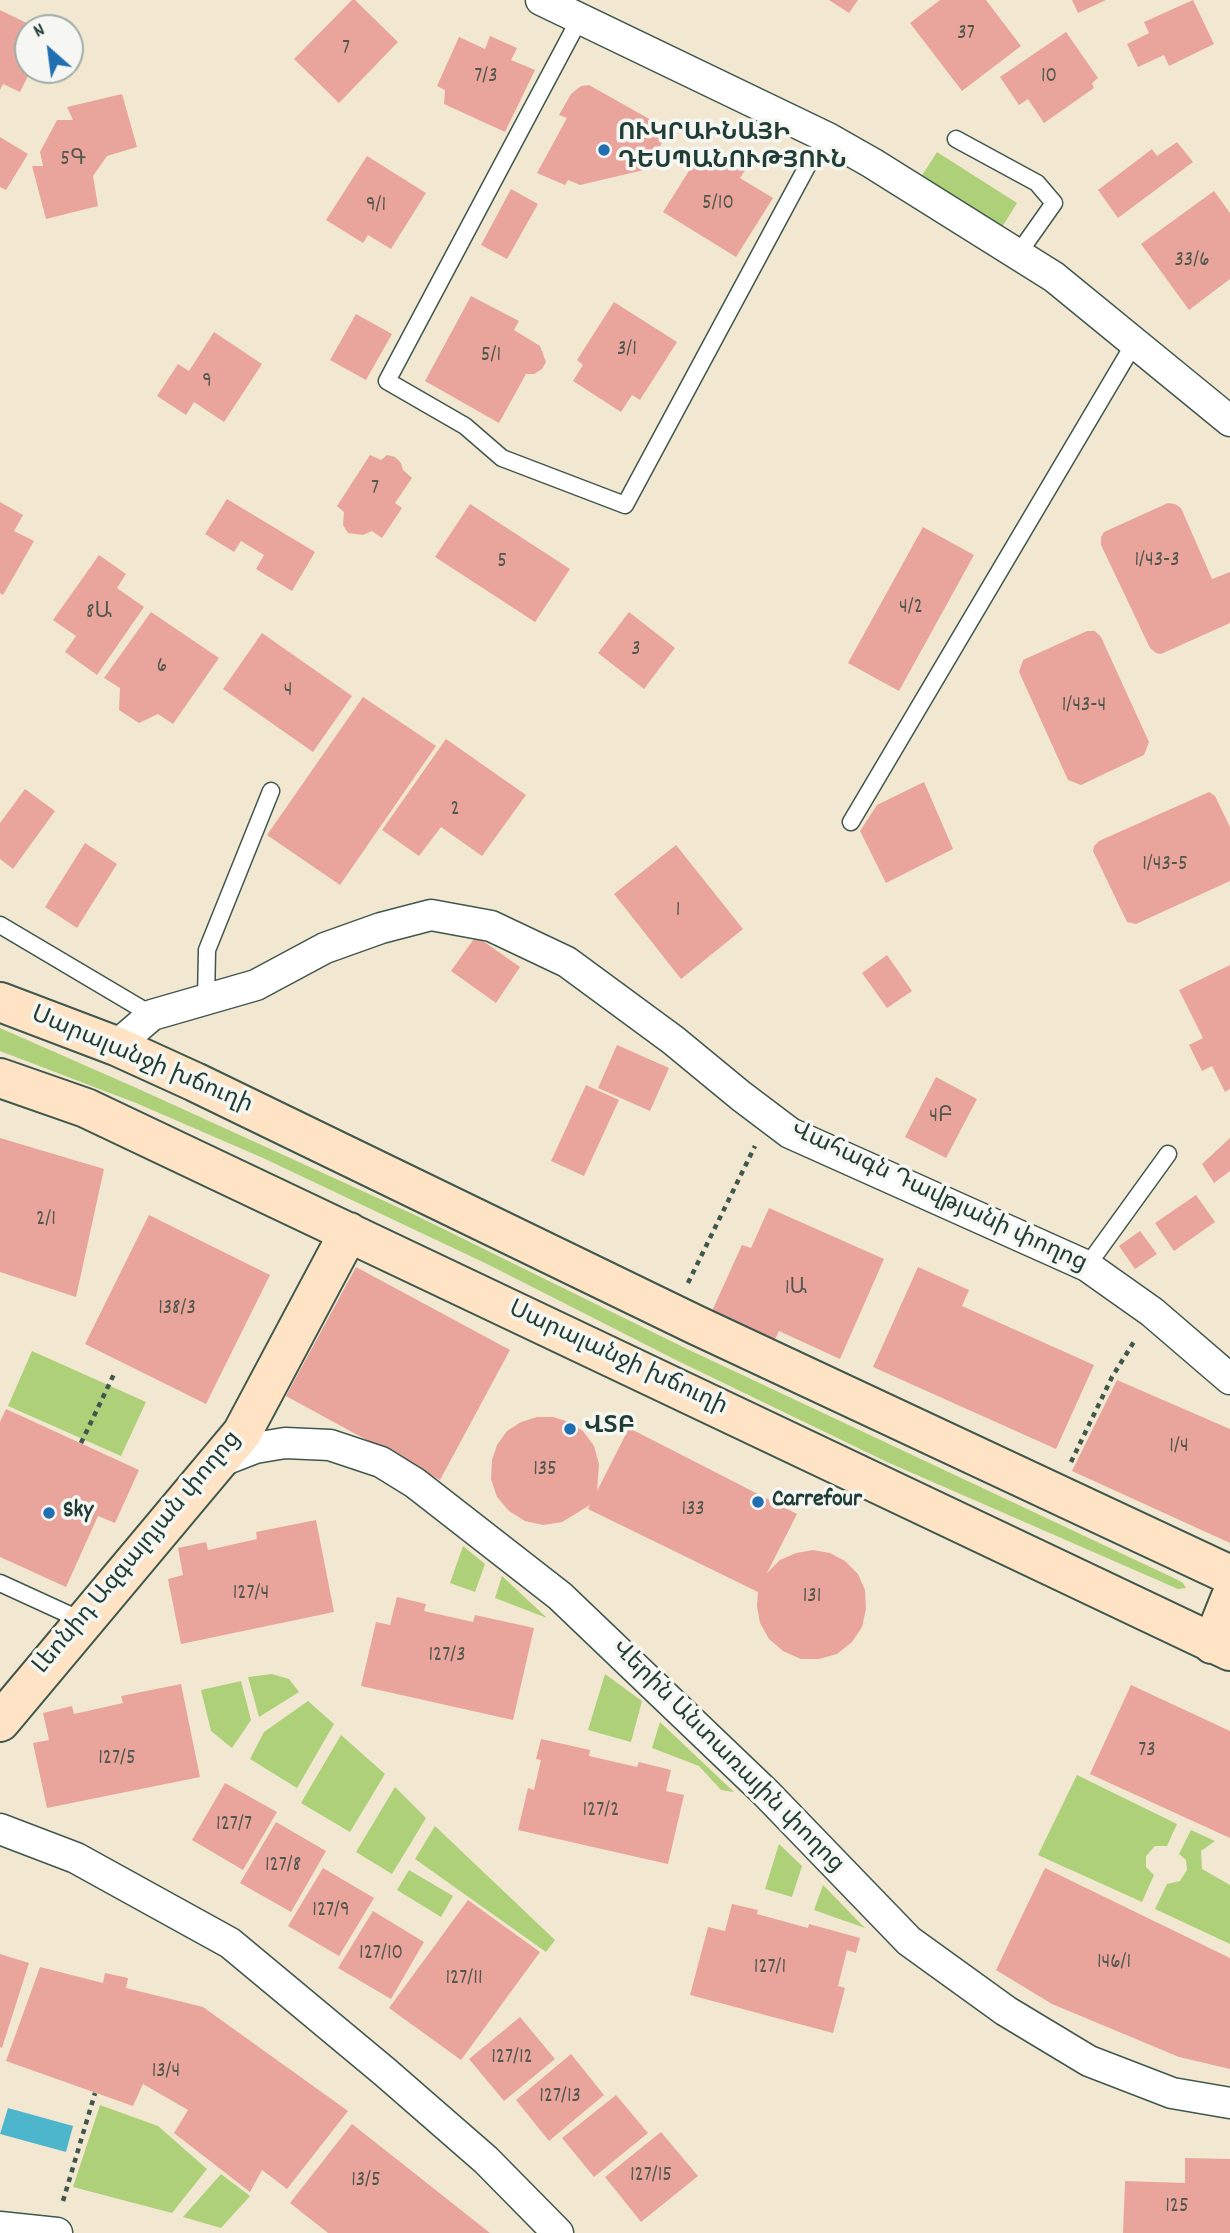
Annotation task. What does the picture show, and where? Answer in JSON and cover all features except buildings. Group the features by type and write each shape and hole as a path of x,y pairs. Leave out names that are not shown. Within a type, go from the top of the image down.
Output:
{"main road":[{"name":"Սարալանջի խճուղի","path":"6,1001 116,1046 207,1088 696,1325 1230,1575"},
{"name":"Սարալանջի խճուղի","path":"0,1078 86,1108 1221,1647"},
{"name":"Լեոնիդ Ազգալդյան փողոց","path":"0,1721 242,1433 349,1232"},
{"path":"1221,1647 1230,1599"}],"street":[{"path":"541,0 828,138 872,163 1054,277 1230,421"},
{"name":"Վահագն Դավթյանի փողոց","path":"116,1046 152,1015 256,985 324,948 381,928 431,915 491,926 567,962 673,1040 790,1133 1087,1266 1152,1312 1230,1379"},
{"name":"Վերին Անտառային փողոց","path":"219,1462 255,1448 285,1443 330,1446 380,1462 415,1483 561,1597 766,1793 909,1941 1006,2011 1090,2061 1172,2093 1230,2103"},
{"path":"0,1829 76,1858 230,1943 386,2072 486,2160 558,2233"},
{"path":"0,2227 55,2233"}],"lane":[{"path":"580,18 387,381 465,426 502,458 625,505 810,161 828,138"},
{"path":"956,139 1037,183 1054,203 1018,254"},
{"path":"851,822 1135,342"},
{"path":"206,1001 207,950 271,791"},
{"path":"0,925 152,1015"},
{"path":"1087,1266 1168,1154"},
{"path":"0,1583 83,1621"}],"path":[{"path":"682,1295 769,1117"},
{"path":"1066,1473 1112,1377 1152,1312"},
{"path":"81,1443 115,1372"},
{"path":"55,2233 96,2093"}],"green space":[{"path":"937,152 1017,203 1002,227 921,177"},
{"path":"0,1028 415,1215 685,1348 1178,1580 1186,1588 1178,1589 887,1462 676,1360 489,1265 263,1158 136,1103 0,1051"},
{"path":"32,1351 146,1402 121,1456 8,1406"},
{"path":"463,1546 485,1564 475,1592 450,1583"},
{"path":"502,1576 547,1618 495,1598"},
{"path":"272,1674 289,1679 299,1692 259,1717 248,1677"},
{"path":"605,1674 642,1701 631,1742 588,1730"},
{"path":"241,1681 251,1720 232,1748 211,1731 201,1690"},
{"path":"308,1701 334,1724 297,1788 250,1759 264,1732"},
{"path":"660,1722 734,1792 721,1790 699,1766 652,1748"},
{"path":"341,1735 385,1774 350,1832 301,1803"},
{"path":"1077,1775 1177,1824 1167,1846 1155,1846 1146,1856 1146,1867 1154,1875 1142,1902 1038,1855"},
{"path":"395,1787 426,1818 392,1874 356,1852"},
{"path":"435,1826 555,1940 546,1952 415,1859"},
{"path":"1191,1830 1215,1841 1201,1851 1202,1869 1230,1885 1230,1944 1155,1909 1167,1884 1180,1881 1187,1870 1186,1860 1179,1854"},
{"path":"779,1844 802,1866 792,1897 765,1889"},
{"path":"409,1870 453,1896 441,1917 397,1890"},
{"path":"823,1885 865,1928 814,1910"},
{"path":"100,2105 158,2126 207,2169 172,2213 73,2187"},
{"path":"221,2174 250,2196 221,2228 183,2217"}],"water":[{"path":"8,2108 73,2126 66,2152 0,2134"}],"place":[{"name":"ՈՒԿՐԱԻՆԱՅԻ ԴԵՍՊԱՆՈՒԹՅՈՒՆ","path":"604,150"},
{"name":"ՎՏԲ","path":"570,1429"},
{"name":"Carrefour","path":"758,1502"},
{"name":"Sky","path":"49,1513"}]}
